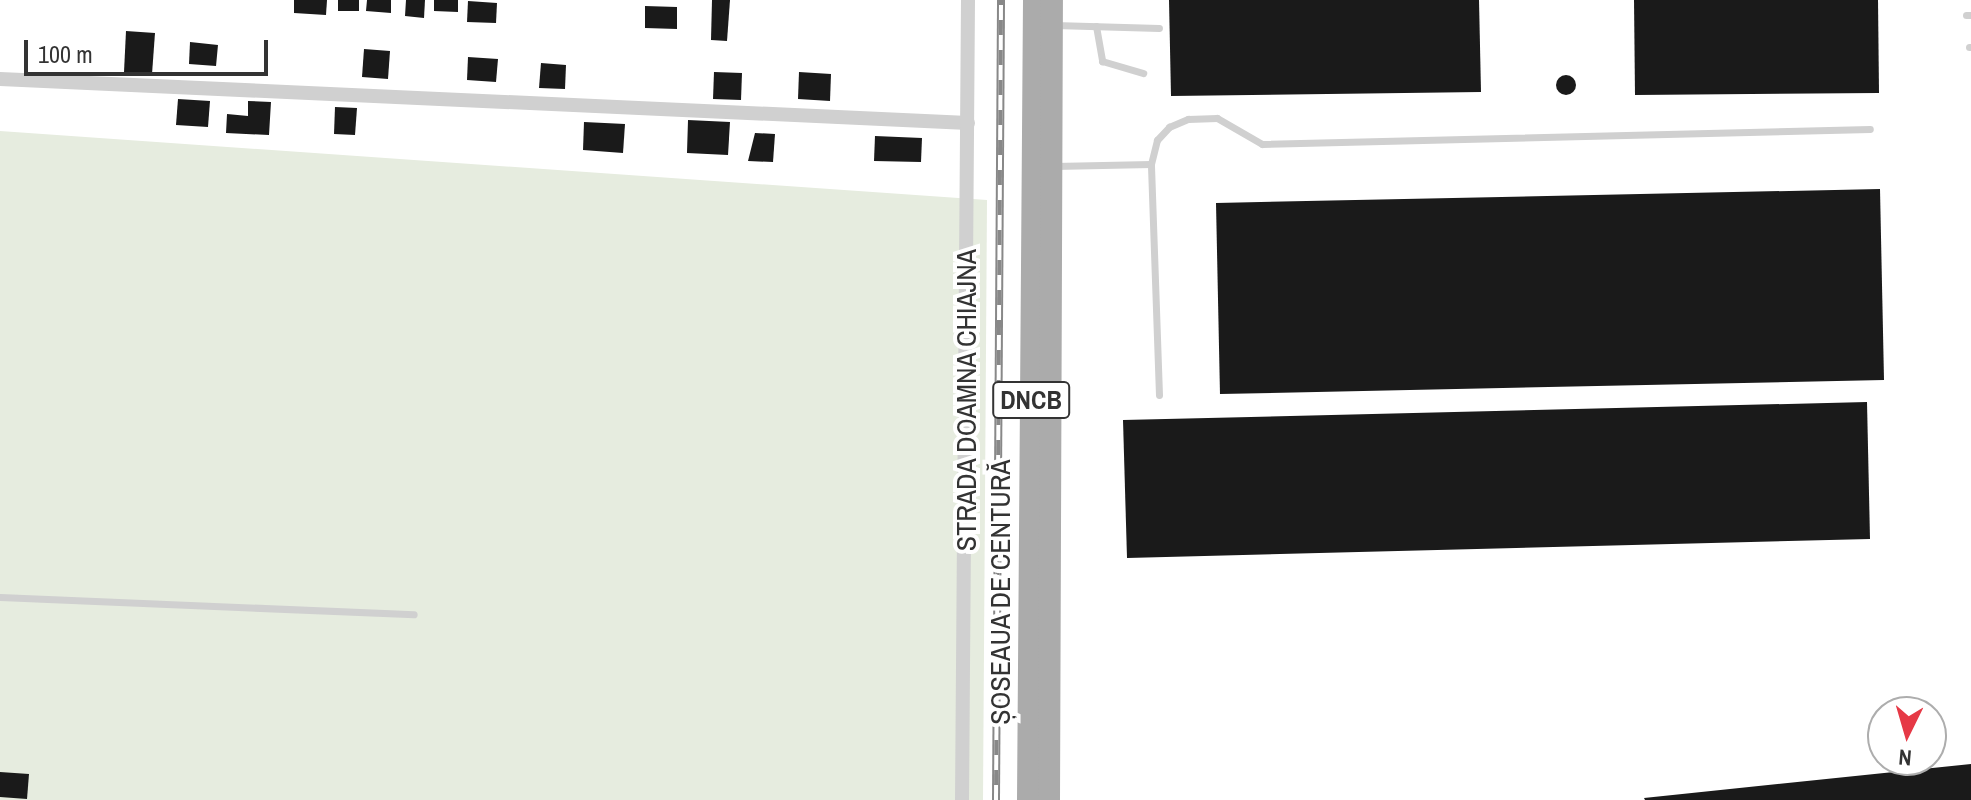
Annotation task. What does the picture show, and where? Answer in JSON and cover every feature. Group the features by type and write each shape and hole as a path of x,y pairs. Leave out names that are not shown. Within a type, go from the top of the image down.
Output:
{"main road":[{"name":"ȘOSEAUA DE CENTURĂ","path":"1028,800 1034,0"},
{"name":"ȘOSEAUA DE CENTURĂ","path":"1049,800 1052,0"}],"street":[{"name":"STRADA DOAMNA CHIAJNA","path":"962,800 968,0"},
{"path":"0,79 968,123"}],"lane":[{"path":"1052,25 1159,28"},
{"path":"1096,26 1102,61 1143,73"},
{"path":"1159,395 1151,164 1157,140 1169,127 1188,119 1217,118 1262,144 1870,129"},
{"path":"1053,166 1151,164"},
{"path":"0,597 414,614"}],"shaded area":[{"path":"0,131 987,200 983,800 0,800"}],"building":[{"path":"294,0 327,0 326,15 294,13"},
{"path":"338,0 359,0 359,11 338,11"},
{"path":"367,0 391,0 391,13 366,11"},
{"path":"406,0 425,0 424,18 405,16"},
{"path":"434,0 458,0 458,12 434,11"},
{"path":"712,0 730,0 727,41 711,40"},
{"path":"1169,0 1479,0 1481,92 1171,96"},
{"path":"1634,0 1878,0 1879,93 1635,95"},
{"path":"468,1 497,3 496,23 467,22"},
{"path":"645,6 677,7 677,29 645,28"},
{"path":"126,31 155,33 152,74 124,72"},
{"path":"190,42 218,45 216,66 189,64"},
{"path":"364,49 390,51 388,79 362,77"},
{"path":"468,57 498,59 496,82 467,80"},
{"path":"541,63 566,65 565,89 539,88"},
{"path":"714,72 742,73 741,100 713,99"},
{"path":"799,72 831,74 830,101 798,99"},
{"path":"1566,75 1573,78 1576,85 1573,92 1566,95 1559,92 1556,85 1559,78"},
{"path":"178,99 210,101 208,127 176,125"},
{"path":"248,101 271,102 269,135 226,133 227,114 248,116"},
{"path":"335,107 357,108 355,135 334,134"},
{"path":"688,120 730,122 728,155 687,153"},
{"path":"584,122 625,124 623,153 583,150"},
{"path":"755,133 775,134 773,162 748,161"},
{"path":"875,136 922,138 921,162 874,161"},
{"path":"1880,189 1884,380 1220,394 1216,203"},
{"path":"1867,402 1870,539 1127,558 1123,420"},
{"path":"1971,764 1971,800 1644,798 1867,775 1947,776 1947,766"},
{"path":"0,772 29,774 27,799 0,797"}],"railway":[{"path":"996,800 1001,0"}]}
